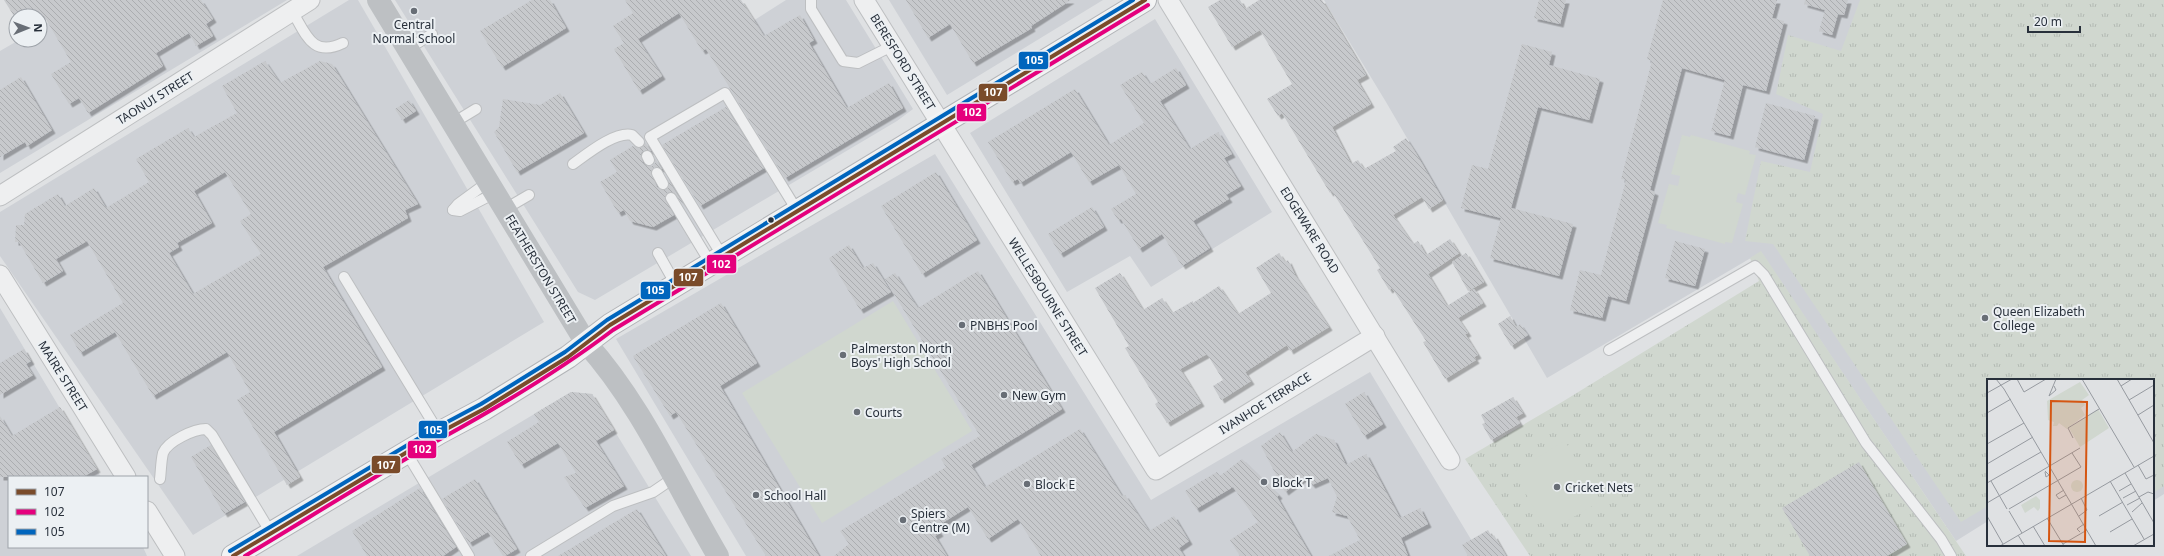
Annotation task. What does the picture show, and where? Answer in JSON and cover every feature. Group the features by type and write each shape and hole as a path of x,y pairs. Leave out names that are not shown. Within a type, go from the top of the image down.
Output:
{"highway":[{"path":"233,556 406,452 484,409 586,343 610,324 717,261 1146,0"}],"main road":[{"name":"FEATHERSTON STREET","path":"378,0 586,343 610,370 675,477 694,516 718,556"}],"street":[{"name":"TAONUI STREET","path":"0,196 310,0"},
{"name":"BERESFORD STREET","path":"864,0 941,125"},
{"name":"EDGEWARE ROAD","path":"1168,0 1450,460"},
{"name":"WELLESBOURNE STREET","path":"941,125 1156,470"},
{"name":"MAIRE STREET","path":"0,275 125,476"},
{"name":"IVANHOE TERRACE","path":"1156,470 1375,336"},
{"path":"148,513 175,556"}],"lane":[{"path":"811,0 811,9 843,61 853,64 858,63 892,46"},
{"path":"292,11 315,45 322,49 332,48 343,43"},
{"path":"408,49 432,34"},
{"path":"717,261 650,137 725,93 798,212"},
{"path":"453,123 476,109"},
{"path":"573,164 599,146 623,134 632,136 639,142"},
{"path":"657,173 663,184"},
{"path":"496,195 529,195"},
{"path":"672,198 717,261"},
{"path":"658,253 676,285"},
{"path":"1609,350 1755,266 1764,275 1866,443 1941,539 1951,556"},
{"path":"344,277 439,433"},
{"path":"160,479 163,454 167,446 197,429 206,429 212,435 271,533"},
{"path":"406,452 469,556"},
{"path":"531,556 613,506 653,492 675,477"}],"shaded area":[{"path":"86,0 287,0 0,173 0,51 8,46 8,48 48,48 48,22"},
{"path":"349,0 358,0 544,322 193,535 0,256 0,212"},
{"path":"395,0 713,0 734,33 786,0 846,0 913,109 897,121 595,300 578,292"},
{"path":"889,0 1103,0 947,95"},
{"name":"Queen Elizabeth College","path":"1324,0 2164,0 2164,494 2154,500 2154,379 1987,379 1987,522 1956,541 1761,252 1547,378 1386,102"},
{"path":"1155,19 1272,212 1151,287 1130,256 1067,292 970,133"},
{"name":"Palmerston North Boys' High School","path":"935,154 1151,500 1370,372 1481,556 746,556 616,339"},
{"path":"0,308 100,476 8,476 8,548 143,548 147,556 0,556"},
{"path":"571,392 592,394 691,556 297,556"}],"green space":[{"path":"1860,0 2164,0 2164,486 2154,492 2154,379 1987,379 1987,507 1961,522 1773,244 1745,241 1761,161 1810,172 1823,114 1776,94 1788,35 1841,51"},
{"path":"1682,135 1690,137 1691,135 1750,151 1749,154 1756,155 1745,195 1738,193 1736,202 1743,204 1732,243 1725,242 1725,244 1666,228 1667,225 1658,223 1669,184 1678,186 1680,176 1671,174"},
{"path":"1761,251 1966,556 1530,556 1465,459 1562,402 1759,281 1750,258"},
{"name":"Courts","path":"893,301 972,431 822,523 742,393"},
{"name":"Cricket Nets","path":"1565,441 1601,501 1548,532 1513,472"}],"building":[{"path":"4,0 201,0 213,19 206,24 213,36 196,46 189,33 156,53 163,66 88,113 79,98 69,104 51,74 71,62 48,23 48,8 9,8"},
{"path":"532,0 550,0 566,28 502,67 480,31"},
{"path":"625,0 741,0 764,36 800,15 814,40 809,43 847,108 889,83 903,108 785,178 706,49 702,51 679,13 638,39 662,76 639,91 614,49 624,43 613,26 633,13"},
{"path":"906,0 1071,0 1031,26 1032,28 973,63 950,24 928,38"},
{"path":"1220,0 1240,0 1245,9 1259,0 1322,0 1366,75 1357,80 1371,104 1332,127 1351,164 1358,160 1364,169 1396,151 1393,147 1406,138 1417,155 1443,200 1429,209 1422,197 1393,215 1413,244 1418,241 1426,255 1450,239 1459,253 1428,274 1447,306 1474,289 1483,303 1458,318 1468,333 1465,334 1478,355 1474,357 1476,360 1445,379 1423,342 1426,341 1392,288 1389,290 1377,270 1380,268 1332,191 1330,193 1282,113 1278,116 1267,99 1292,84 1260,30 1232,47 1208,7"},
{"path":"1539,0 1566,0 1560,24 1534,18"},
{"path":"1663,0 1777,0 1772,18 1784,21 1766,91 1743,85 1730,136 1711,131 1725,80 1682,68 1650,190 1655,192 1626,301 1608,296 1602,318 1570,310 1580,270 1601,275 1626,180 1621,179 1652,61 1647,59"},
{"path":"1805,0 1848,0 1844,15 1838,14 1832,35 1819,31 1825,10 1804,4"},
{"path":"1522,44 1552,52 1549,65 1600,79 1589,120 1538,107 1511,208 1573,224 1559,276 1490,258 1501,218 1461,208 1472,165 1488,169"},
{"path":"265,61 280,83 320,61 332,64 418,204 405,210 408,218 323,267 382,367 274,432 300,477 287,485 237,400 250,392 227,352 153,396 115,332 80,353 70,335 123,303 87,241 56,259 63,271 43,283 19,242 15,242 16,225 24,225 25,214 58,194 65,206 94,188 106,208 149,182 136,159 188,128 194,137 237,113 222,86","holes":["225,172 251,214 240,221 261,254 193,294 169,253 179,247 177,243 212,223 194,191"]},
{"path":"1176,68 1186,85 1160,101 1190,149 1218,132 1232,154 1224,158 1241,186 1226,195 1229,199 1193,221 1210,248 1182,266 1162,234 1139,249 1121,219 1118,220 1111,209 1136,194 1119,165 1089,182 1071,152 1020,183 1018,179 1012,182 988,142 1075,89 1109,145 1144,123 1120,85 1142,72 1150,84"},
{"path":"21,77 52,130 27,146 25,142 0,157 0,90"},
{"path":"560,93 584,133 517,172 494,132 499,127 503,99 540,105"},
{"path":"409,100 416,111 402,120 395,109"},
{"path":"1766,103 1815,116 1804,160 1755,147"},
{"path":"726,107 764,168 700,206 662,145"},
{"path":"645,142 651,151 644,150 641,153 643,163 646,166 652,166 655,163 655,158 662,169 654,167 651,172 657,187 662,190 668,188 669,184 665,175 686,208 674,193 668,192 665,199 674,215 653,227 630,221 624,210 618,213 600,182 617,172 610,160 633,146 641,148"},
{"path":"936,172 977,240 922,274 881,206"},
{"path":"1092,207 1104,227 1060,254 1048,234"},
{"path":"1675,241 1705,249 1695,286 1665,278"},
{"path":"849,245 863,268 873,263 891,292 860,310 829,258"},
{"path":"1279,253 1285,262 1288,260 1295,275 1329,327 1290,351 1287,345 1245,372 1251,381 1221,400 1213,386 1223,380 1207,354 1180,369 1201,403 1167,423 1155,404 1158,402 1125,348 1129,346 1095,288 1120,273 1143,310 1162,298 1172,313 1193,301 1193,303 1219,286 1238,314 1271,293 1256,268"},
{"path":"1466,253 1484,282 1468,291 1452,262"},
{"path":"978,271 1062,409 971,465 985,487 1080,429 1122,496 1125,495 1149,531 1174,516 1189,541 1179,548 1184,556 1041,556 1018,519 988,539 968,507 936,527 940,533 935,536 947,556 834,556 849,544 840,531 946,467 941,459 980,436 885,279 895,273 918,308"},
{"path":"721,303 757,363 720,386 819,556 766,556 676,412 670,416 633,356"},
{"path":"1510,316 1516,327 1520,324 1528,335 1511,346 1498,324"},
{"path":"24,349 31,361 26,364 33,375 0,395 0,363"},
{"path":"571,392 592,394 614,430 596,441 624,486 585,508 564,477 576,473 558,443 521,465 507,442 539,422 534,414"},
{"path":"1364,392 1383,424 1364,436 1345,404"},
{"path":"1513,397 1523,413 1516,417 1520,423 1491,440 1482,424 1485,423 1481,415"},
{"path":"60,407 97,469 85,476 0,477 0,416 12,436"},
{"name":"Block T","path":"1280,432 1292,452 1316,434 1334,440 1346,465 1366,454 1400,518 1420,508 1428,524 1401,538 1408,556 1329,556 1360,540 1347,516 1332,512 1337,497 1328,478 1312,485 1305,477 1285,492 1261,446"},
{"path":"211,445 245,502 224,514 191,457"},
{"path":"1242,459 1279,495 1277,497 1311,556 1240,556 1230,540 1258,522 1233,487 1196,509 1185,491 1217,472 1220,476"},
{"path":"1859,462 1907,544 1887,556 1810,556 1782,508"},
{"path":"475,479 517,549 505,556 503,556 488,532 469,543 442,499"},
{"path":"420,488 456,547 443,556 367,556 352,531"},
{"path":"637,509 666,556 558,556"},
{"path":"1488,530 1492,537 1494,535 1506,556 1468,556 1462,545"}],"transit line":[{"name":"105","path":"230,551 436,428 481,404 565,352 607,320 1133,0"},
{"name":"107","path":"233,556 439,433 484,409 568,357 610,325 1145,0"},
{"name":"102","path":"245,556 392,467 508,400 572,360 613,330 1148,5"}],"place":[{"name":"Central Normal School","path":"414,11"},
{"name":"Queen Elizabeth College","path":"1985,318"},
{"name":"PNBHS Pool","path":"962,325"},
{"name":"Palmerston North Boys' High School","path":"843,355"},
{"name":"New Gym","path":"1004,395"},
{"name":"Courts","path":"857,412"},
{"name":"Block T","path":"1264,482"},
{"name":"Block E","path":"1027,484"},
{"name":"Cricket Nets","path":"1557,487"},
{"name":"School Hall","path":"756,495"},
{"name":"Spiers Centre (M)","path":"903,520"}]}
